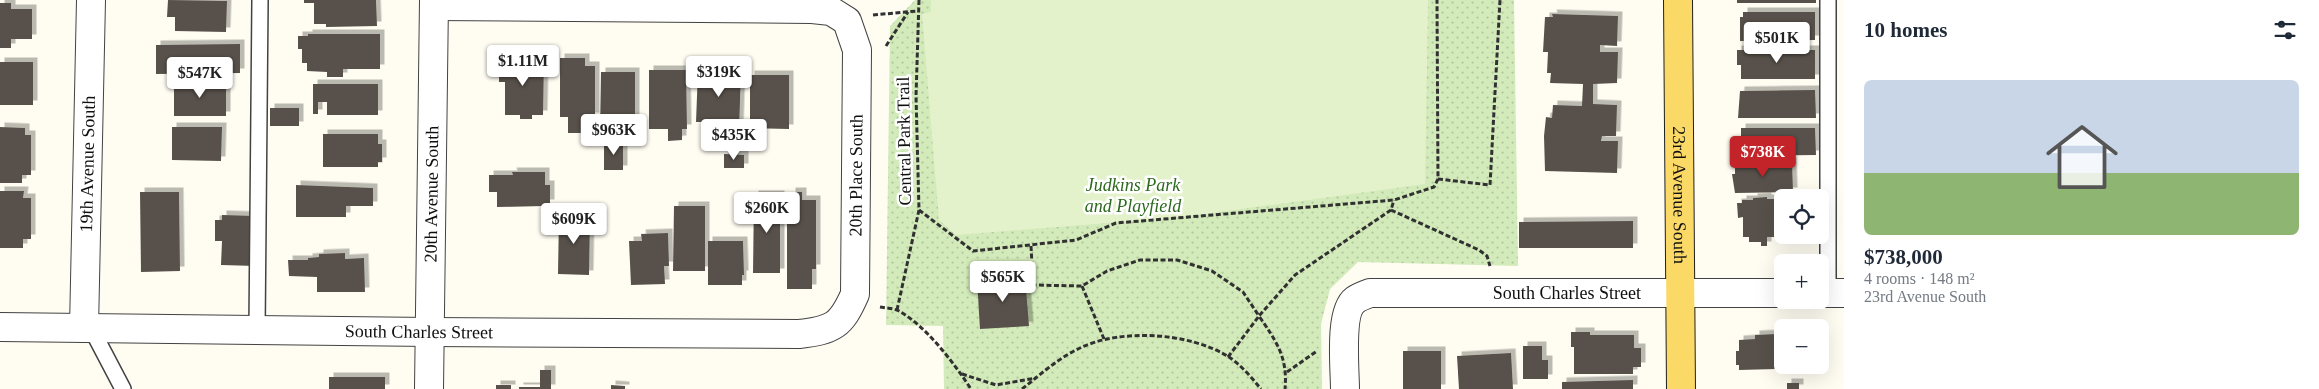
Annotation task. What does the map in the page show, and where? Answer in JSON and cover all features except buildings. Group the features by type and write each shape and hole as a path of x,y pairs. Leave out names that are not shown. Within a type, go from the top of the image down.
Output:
{"main road":[{"name":"23rd Avenue South","path":"1678,0 1681,389"}],"street":[{"name":"19th Avenue South","path":"88,328 91,0"},
{"path":"434,3 812,9 858,19"},
{"name":"20th Avenue South","path":"429,389 434,3"},
{"name":"20th Place South","path":"837,324 848,312 855,294 858,19"},
{"name":"South Charles Street","path":"1345,389 1345,325 1347,312 1354,300 1370,293 1774,293"},
{"name":"South Charles Street","path":"0,326 430,332 799,334 819,331 837,324"}],"lane":[{"path":"257,330 260,0"},
{"path":"1828,0 1831,293"},
{"path":"88,328 123,389"}],"path":[{"name":"Central Park Trail","path":"897,310 920,210 916,96 917,11 919,0"},
{"path":"920,210 973,251 1076,240 1116,222 1394,200 1434,187 1438,180 1437,0"},
{"path":"1438,180 1490,185 1500,0"},
{"path":"858,19 917,11"},
{"path":"885,47 908,12"},
{"path":"1228,357 1259,316 1295,275 1391,210 1394,200"},
{"path":"1391,210 1479,250 1487,256 1491,272"},
{"path":"1031,246 1033,284 1082,286 1107,271 1140,260 1177,260 1212,271 1243,292 1279,346 1287,372 1285,389"},
{"path":"1082,286 1104,339"},
{"path":"878,306 897,310 918,324 961,374 971,389"},
{"path":"1022,389 1054,363 1078,348 1104,339 1147,335 1186,339 1228,357 1248,374 1261,389"},
{"path":"1287,372 1318,351"},
{"path":"961,374 996,385 1036,378"}],"green space":[{"name":"Judkins Park and Playfield","path":"915,0 1514,0 1518,266 1358,262 1330,289 1321,324 1322,389 944,389 943,326 886,325 890,26"},
{"path":"931,0 1428,0 1425,184 1183,217 956,235 939,220 922,14 931,12"}]}
